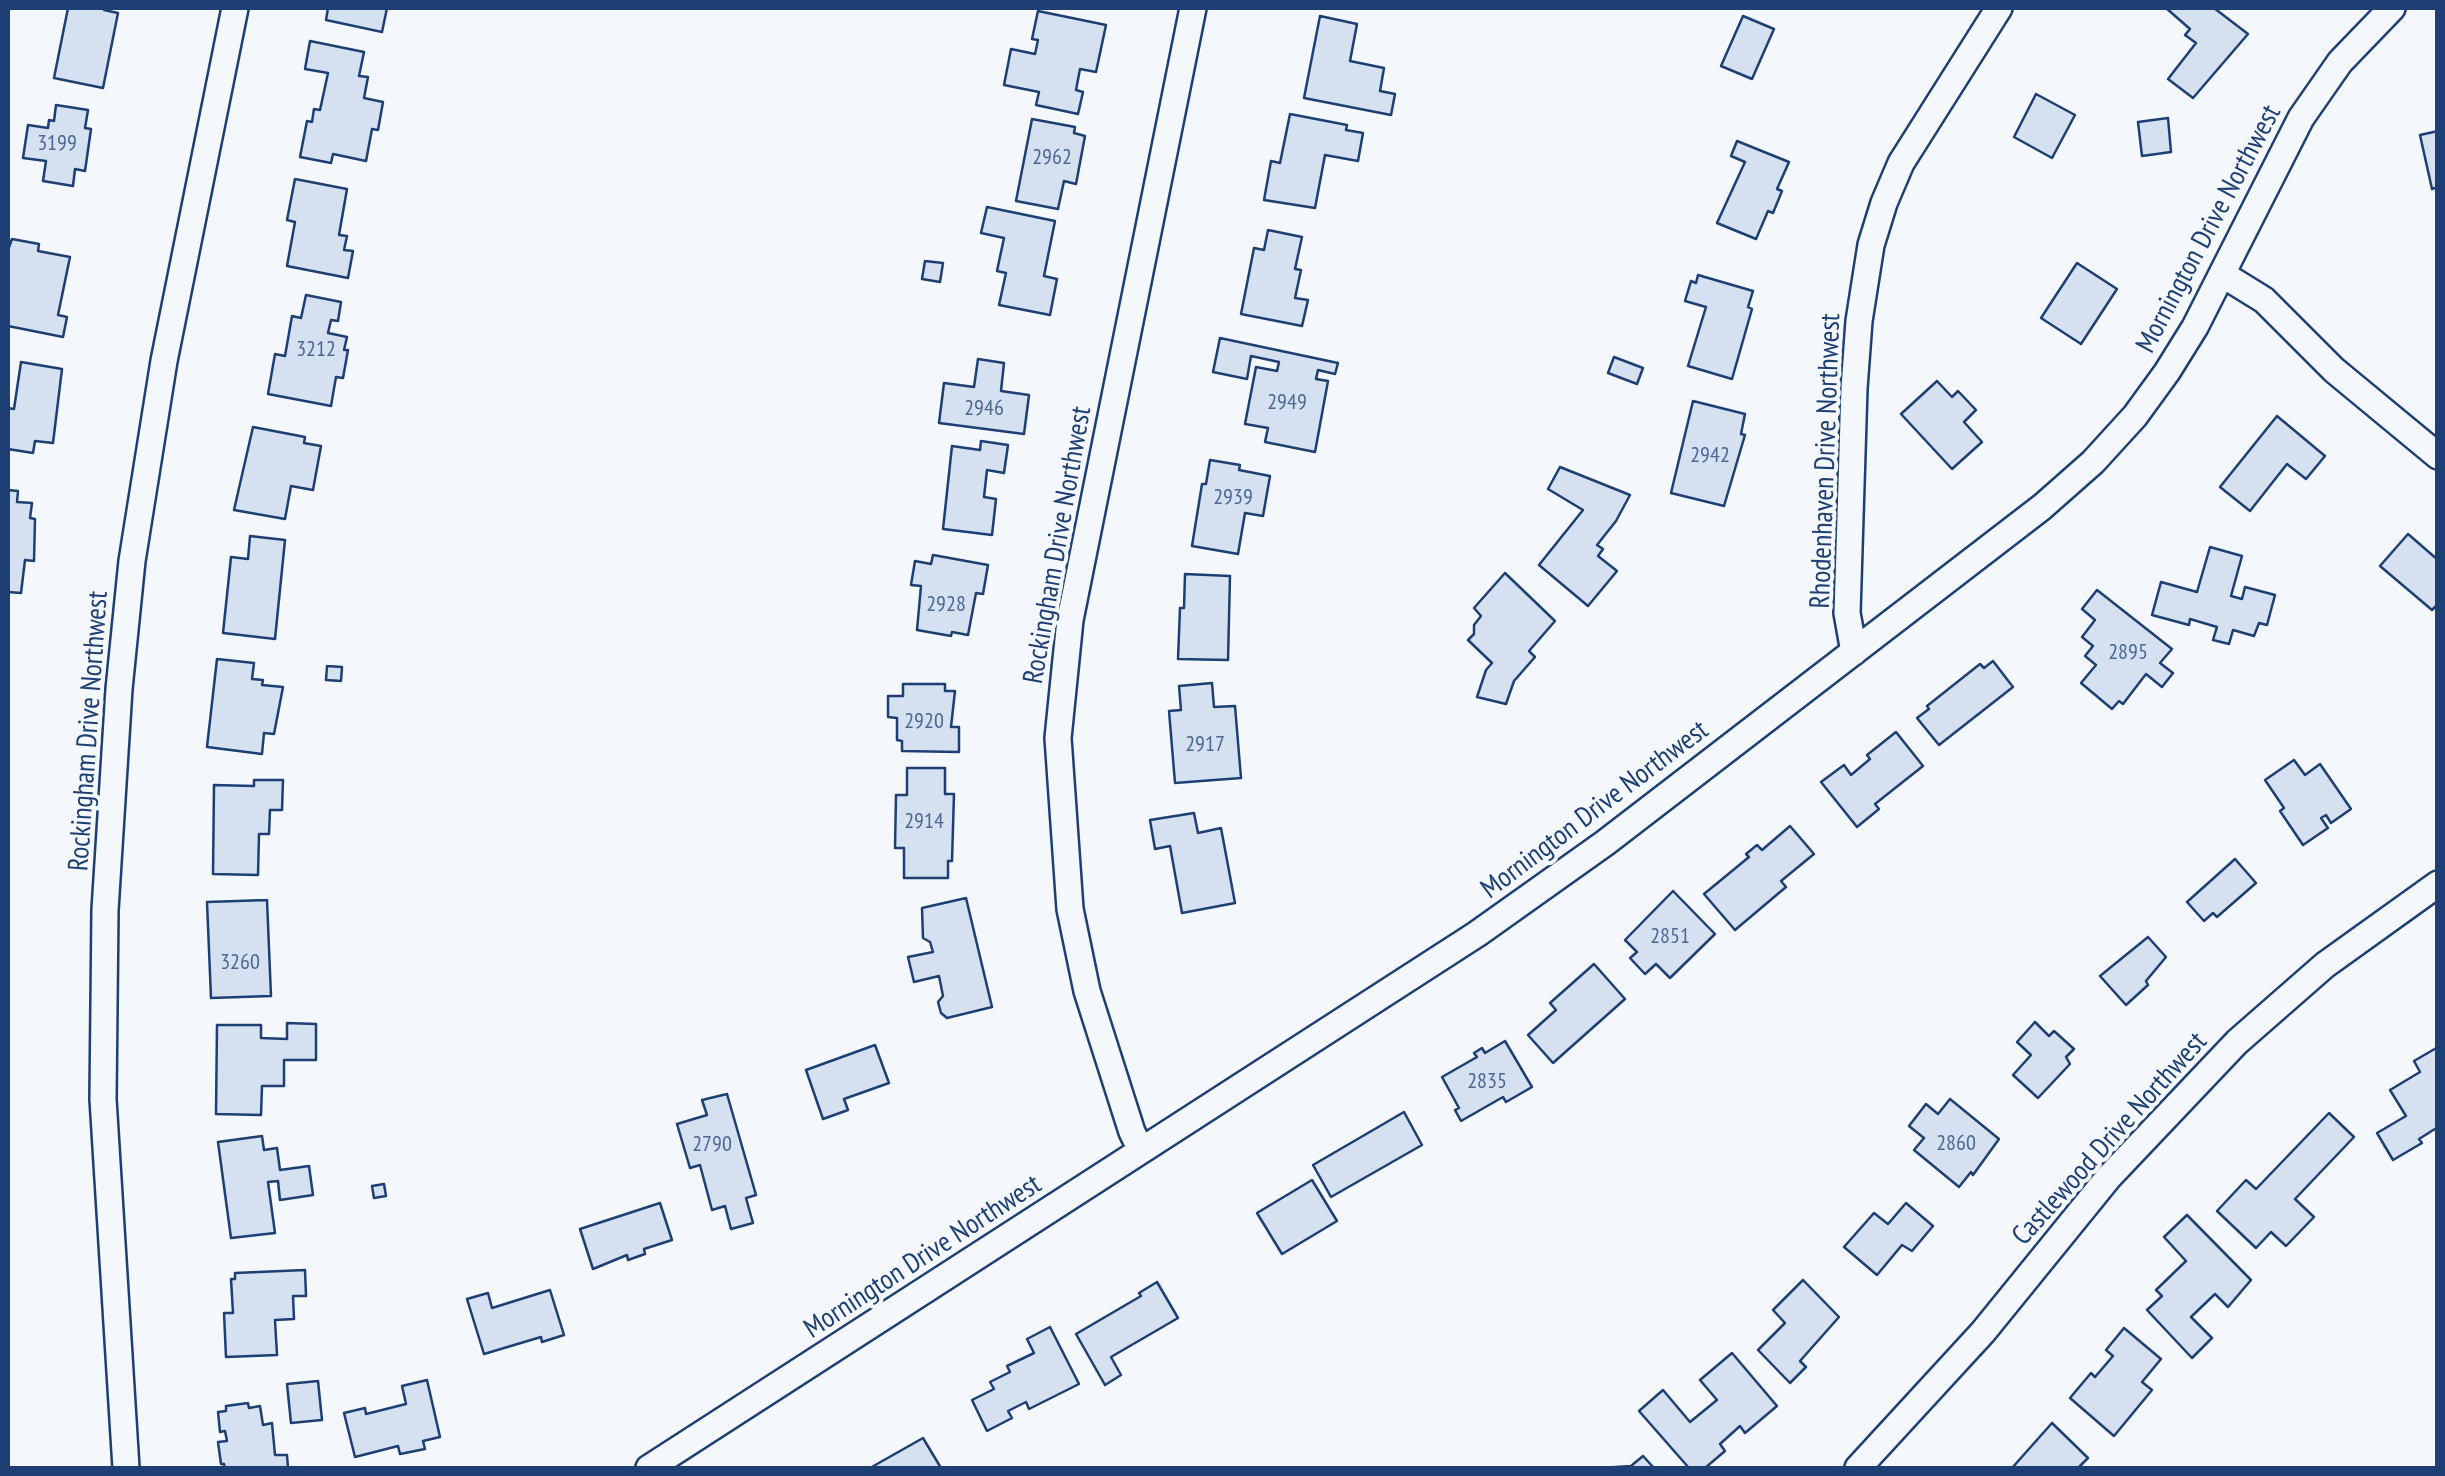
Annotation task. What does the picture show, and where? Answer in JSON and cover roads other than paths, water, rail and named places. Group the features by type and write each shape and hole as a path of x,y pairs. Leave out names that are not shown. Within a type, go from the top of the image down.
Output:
{"street":[{"name":"Rockingham Drive Northwest","path":"126,1468 103,1099 105,910 118,709 132,560 164,361 235,8"},
{"name":"Rockingham Drive Northwest","path":"1141,1150 1087,991 1074,926 1062,827 1058,738 1070,620 1193,8"},
{"name":"Rhodenhaven Drive Northwest","path":"1854,652 1847,613 1854,388 1859,320 1872,245 1884,202 1901,163 1999,8"},
{"name":"Mornington Drive Northwest","path":"649,1468 1477,934 1605,843 2042,508 2093,462 2135,416 2167,372 2222,274 2300,118 2340,62 2392,8"},
{"path":"2222,274 2264,300 2334,370 2438,456"},
{"name":"Castlewood Drive Northwest","path":"1858,1468 1984,1332 2139,1143 2237,1042 2337,956 2438,884"}]}
